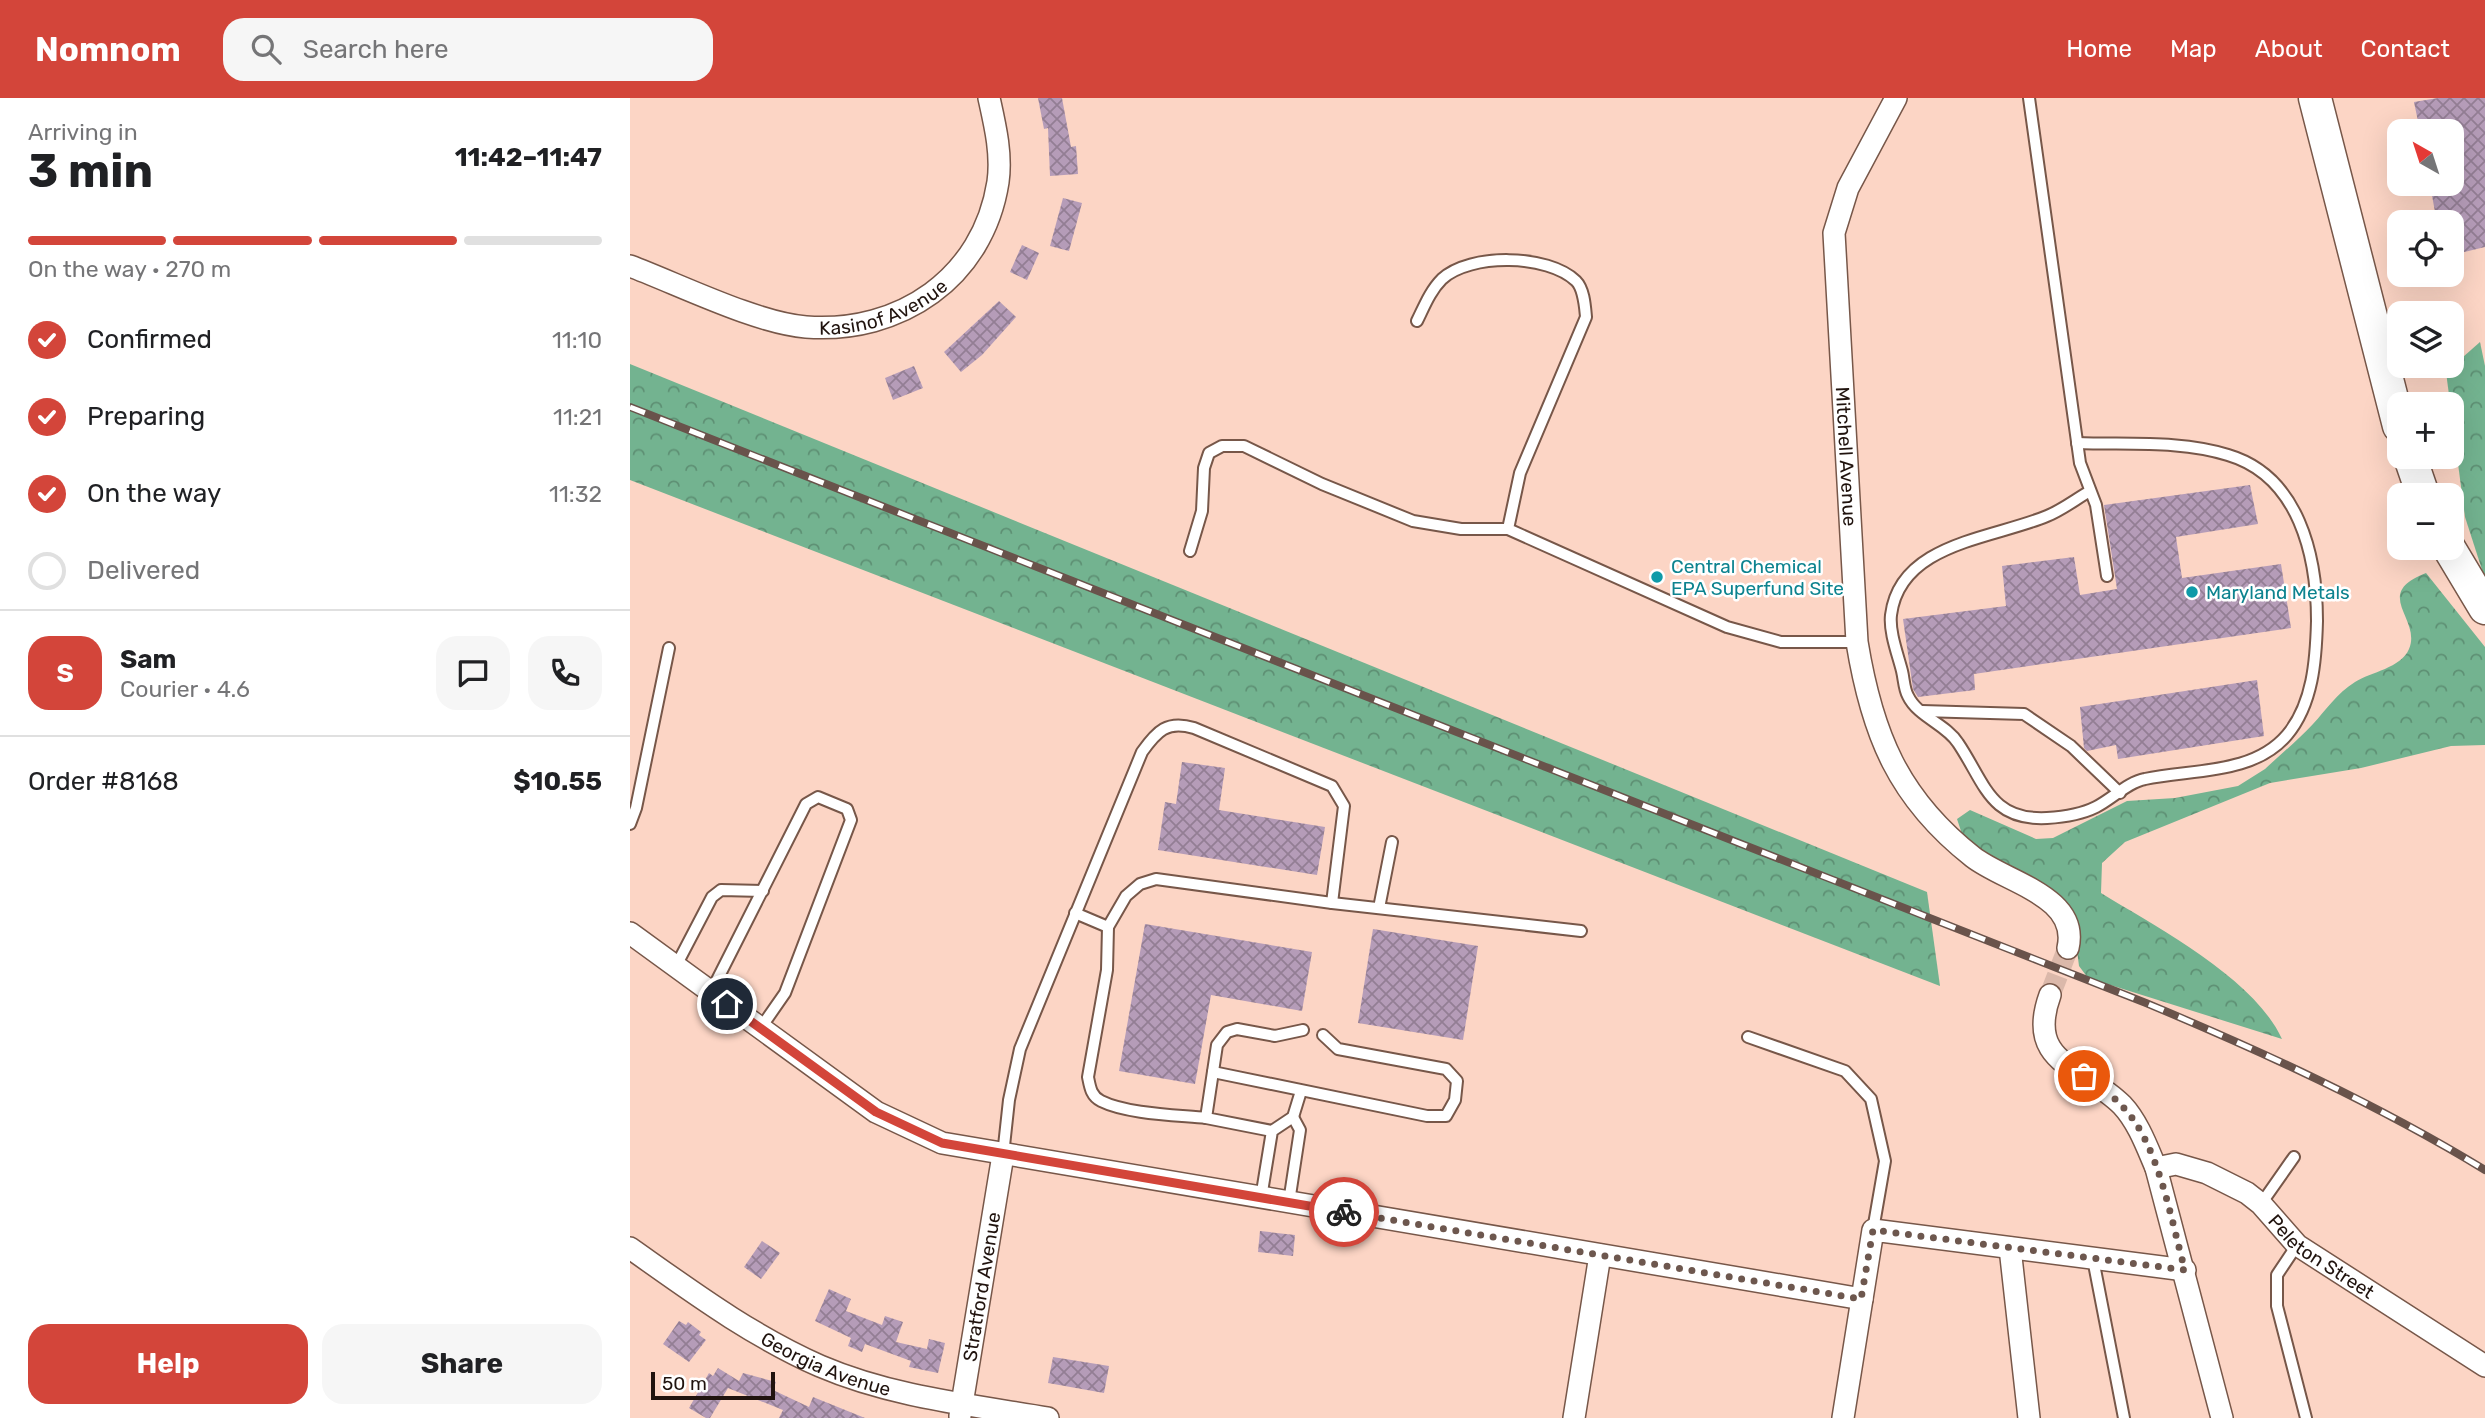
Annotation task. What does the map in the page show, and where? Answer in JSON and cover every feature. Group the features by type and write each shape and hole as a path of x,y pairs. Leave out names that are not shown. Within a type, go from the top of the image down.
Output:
{"main road":[{"path":"2315,98 2390,392"},
{"path":"2456,560 2485,608"}],"street":[{"name":"Kasinof Avenue","path":"630,266 766,319 803,327 868,325 905,310 936,290 961,268 980,240 988,220 998,181 999,155 989,98"},
{"name":"Mitchell Avenue","path":"1896,98 1848,188 1834,233 1857,642 1865,696 1881,740 1902,780 1928,816 1987,868 2059,907 2068,920 2071,936 2068,948"},
{"path":"630,933 876,1112 942,1143 1861,1299"},
{"path":"2050,995 2042,1023 2049,1049 2123,1106 2140,1131 2156,1168 2222,1418"},
{"name":"Stratford Avenue","path":"960,1411 1003,1155"},
{"name":"Peleton Street","path":"2156,1168 2176,1164 2207,1173 2261,1204 2297,1245 2485,1366"},
{"path":"1843,1418 1873,1230 2185,1270"},
{"name":"Georgia Avenue","path":"630,1248 726,1316 822,1367 960,1411 1048,1418"},
{"path":"2010,1248 2029,1418"},
{"path":"1574,1418 1600,1255"}],"lane":[{"path":"2029,98 2080,463 2096,505 2107,576"},
{"path":"1417,321 1429,296 1442,279 1463,266 1531,260 1555,268 1577,282 1584,298 1586,317 1520,473 1508,529"},
{"path":"2077,443 2192,447 2230,455 2269,476 2285,493 2298,518 2309,549 2317,590 2316,649 2311,686 2300,715 2287,736 2270,750 2239,765 2140,780 2092,809 2058,818 2024,820 1991,798 1957,740 1908,697 1891,617 1900,585 1914,568 1936,554 2049,516 2090,491"},
{"path":"1190,551 1202,512 1204,468 1209,453 1222,446 1244,446 1322,484 1413,521 1461,529 1508,529 1727,627 1781,642 1857,642"},
{"path":"630,824 668,648"},
{"path":"1922,711 2024,714 2071,746 2120,793"},
{"path":"1003,1155 1009,1100 1020,1049 1142,752 1166,725 1181,724 1323,779 1340,794 1344,806 1344,825 1332,903"},
{"path":"711,992 806,804 818,797 847,809 851,820 785,993 760,1028"},
{"path":"1379,908 1392,842"},
{"path":"1301,1091 1293,1117 1272,1131 1206,1118 1122,1107 1099,1100 1090,1091 1088,1077 1107,970 1108,927 1126,895 1140,884 1156,879 1581,932"},
{"path":"676,966 712,897 721,890 763,891"},
{"path":"1075,913 1108,927"},
{"path":"1206,1118 1217,1045 1227,1032 1237,1028 1275,1036 1303,1030"},
{"path":"1213,1072 1427,1116 1446,1116 1455,1100 1457,1082 1446,1069 1338,1049 1323,1035"},
{"path":"1748,1037 1845,1071 1871,1099 1885,1161 1873,1230"},
{"path":"1289,1202 1300,1130 1293,1117"},
{"path":"1261,1198 1272,1131"},
{"path":"2261,1204 2294,1157"},
{"path":"2297,1245 2277,1275 2277,1306 2306,1418"},
{"path":"2093,1259 2123,1418"}],"green space":[{"path":"2480,342 2485,366 2485,579 2465,517 2464,483 2461,483 2459,469 2464,469 2464,392 2449,392 2447,378 2464,378 2464,356"},
{"path":"630,364 1927,892 1940,986 630,480"},
{"path":"2426,573 2485,647 2485,745 2451,746 2361,768 2270,783 2125,842 2102,863 2101,893 2176,938 2227,975 2250,995 2269,1017 2282,1039 2088,978 2079,966 2075,935 1962,834 1957,819 1970,810 2036,839 2053,838 2127,801 2175,798 2238,786 2265,769 2349,686 2393,665 2405,655 2411,638 2400,598 2402,590 2410,581"}],"building":[{"path":"1038,98 1062,98 1071,147 1076,146 1078,174 1050,176 1048,128 1044,129"},
{"path":"2438,98 2485,98 2485,247 2464,252 2464,210 2435,210 2432,196 2464,196 2464,119 2418,119 2414,102"},
{"path":"1063,198 1082,203 1069,251 1050,246"},
{"path":"1022,245 1039,253 1027,280 1010,272"},
{"path":"999,301 1016,317 982,355 961,372 944,352"},
{"path":"914,366 923,388 893,400 885,378"},
{"name":"Maryland Metals","path":"2250,485 2258,524 2176,537 2182,578 2281,564 2291,628 1974,674 1975,690 1918,697 1913,689 1903,619 2006,606 2002,566 2074,557 2080,595 2117,589 2104,505"},
{"path":"2257,680 2264,736 2118,759 2116,745 2087,751 2084,748 2080,707"},
{"path":"1182,762 1225,768 1219,810 1325,827 1317,875 1158,850 1165,802 1176,804"},
{"path":"1145,924 1312,952 1302,1011 1211,995 1195,1084 1119,1071"},
{"path":"1373,929 1478,946 1463,1040 1358,1023"},
{"path":"1260,1231 1295,1235 1293,1256 1258,1252"},
{"path":"762,1241 780,1253 761,1279 744,1267"},
{"path":"829,1289 851,1299 846,1311 882,1325 885,1316 903,1322 896,1342 927,1349 929,1339 945,1343 938,1373 909,1367 911,1361 865,1344 862,1352 848,1346 851,1338 815,1321"},
{"path":"679,1321 686,1325 688,1322 701,1332 699,1335 706,1340 689,1362 663,1344"},
{"path":"1053,1357 1109,1366 1104,1393 1048,1383"},
{"path":"718,1368 739,1381 743,1373 776,1382 773,1390 809,1407 813,1397 865,1418 779,1418 783,1410 728,1388 710,1418 706,1418 689,1408 709,1373 713,1376"}],"tunnel":[{"path":"2050,995 2068,948"}],"railway":[{"path":"630,407 2146,1003 2319,1080 2403,1123 2485,1170"}],"way so far":[{"path":"1344,1212 1861,1299 1873,1230 2185,1270 2156,1168 2140,1131 2123,1106 2084,1076"}],"place":[{"name":"Central Chemical EPA Superfund Site","path":"1657,577"},
{"name":"Maryland Metals","path":"2192,592"}],"route":[{"path":"727,1004 876,1112 942,1143 1344,1212"}]}
